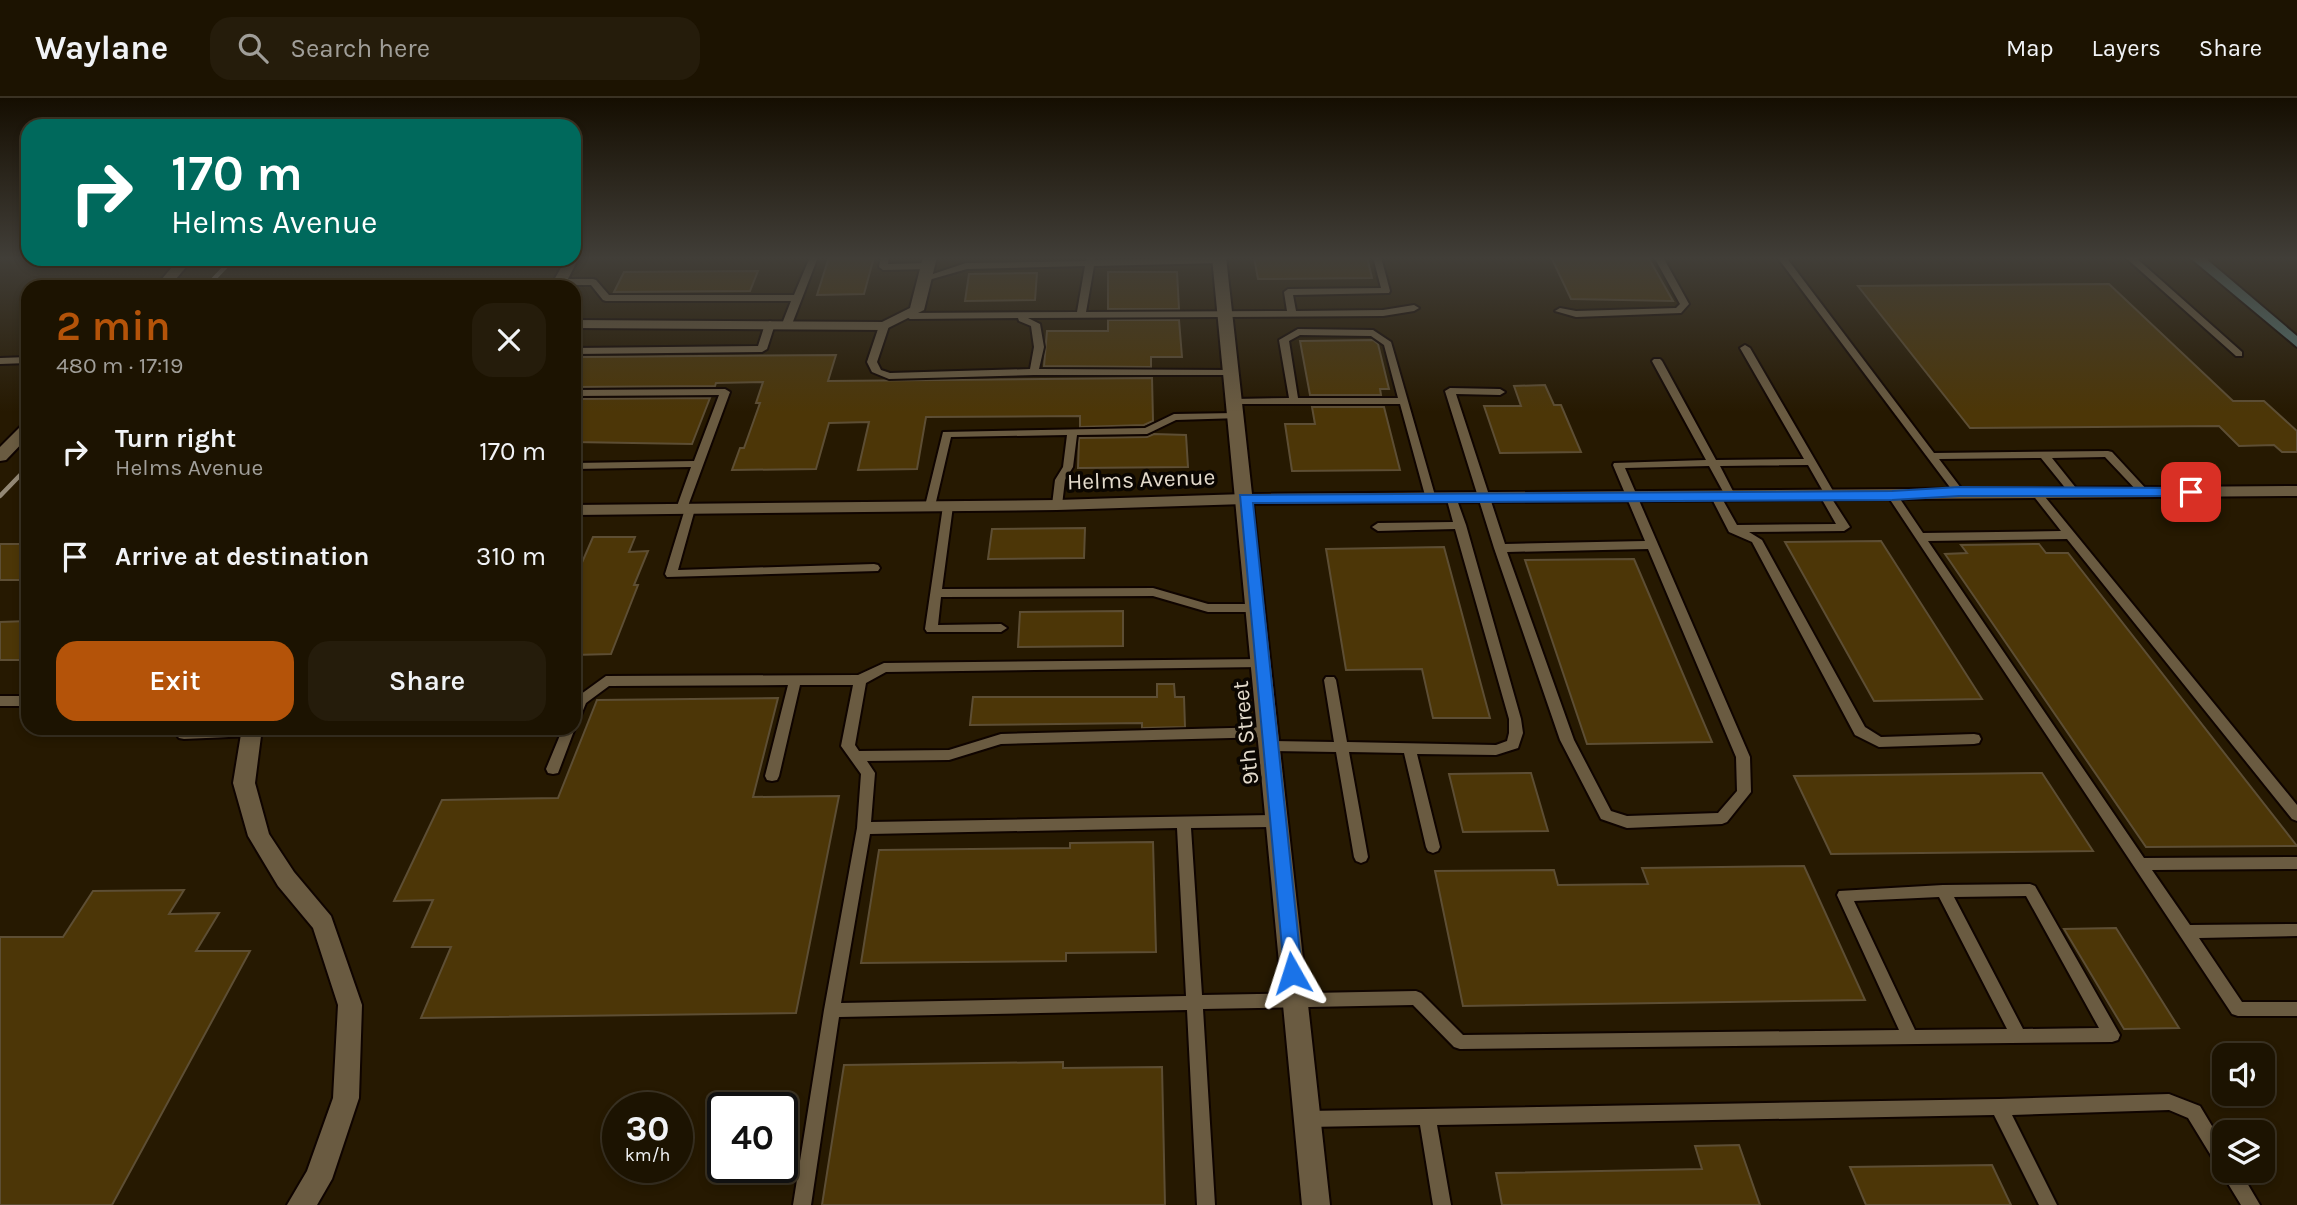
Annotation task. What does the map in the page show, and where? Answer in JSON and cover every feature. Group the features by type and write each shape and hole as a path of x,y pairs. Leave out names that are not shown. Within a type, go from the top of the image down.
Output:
{"main road":[{"path":"2257,309 2297,343"}],"street":[{"path":"581,324 884,326 910,316 918,309"},
{"name":"9th Street","path":"1224,309 1271,739 1316,1205"},
{"path":"0,456 21,435"},
{"name":"Helms Avenue","path":"581,510 1057,505 1245,499 1483,500 1959,492 2037,494 2297,491"},
{"path":"250,735 244,783 259,836 286,879 323,923 351,1004 346,1098 318,1179 301,1205"}],"lane":[{"path":"787,324 793,309"},
{"path":"1081,316 1082,309"},
{"path":"1291,309 1292,314"},
{"path":"910,316 1383,313 1410,309"},
{"path":"1559,311 1576,314 1678,311 1680,309"},
{"path":"1820,309 1959,492"},
{"path":"2188,309 2239,354"},
{"path":"1015,316 1035,324 1039,347 1034,372"},
{"path":"581,351 762,349 770,324"},
{"path":"884,326 872,362 877,372 889,376 1034,372 1231,372"},
{"path":"1294,401 1284,340 1298,332 1373,333 1388,344 1431,499"},
{"path":"1733,529 1844,527 1811,462 1745,348"},
{"path":"0,361 21,360"},
{"path":"1657,361 1713,463 1733,529 1756,540 1860,731 1879,742 1974,739"},
{"path":"1500,392 1450,391 1483,500 1567,740 1606,815 1627,822 1723,818 1744,792 1743,757 1618,465 1811,462"},
{"path":"581,393 725,392 698,464 671,574 874,568"},
{"path":"1001,628 931,629 947,434 1147,431 1174,417 1294,401 1404,401"},
{"path":"1057,505 1060,480 1068,467 1072,432"},
{"path":"2043,454 2075,493"},
{"path":"1931,456 2108,454 2144,492"},
{"path":"581,466 698,464"},
{"path":"2037,494 2297,815"},
{"path":"1892,495 2238,1009 2297,1009"},
{"path":"856,756 949,755 1001,739 1271,739 1343,746 1496,750 1509,747 1515,740 1515,719 1452,500"},
{"path":"1378,527 1460,526"},
{"path":"1921,537 2069,535"},
{"path":"1500,548 1652,545"},
{"path":"936,593 1153,592 1208,608 1257,608"},
{"path":"581,700 606,681 860,680 884,668 1262,663"},
{"path":"802,1205 864,828 869,774 848,746 860,680"},
{"path":"1330,680 1362,857"},
{"path":"772,776 795,681"},
{"path":"0,701 21,701"},
{"path":"553,769 566,735"},
{"path":"1409,747 1433,847"},
{"path":"864,828 1278,821"},
{"path":"1184,822 1206,1205"},
{"path":"2140,864 2297,863"},
{"path":"832,1010 1416,998 1460,1042 2112,1035 2030,890 1843,895 1910,1037"},
{"path":"1943,891 2019,1036"},
{"path":"2186,932 2297,930"},
{"path":"1307,1119 2169,1102 2194,1112 2212,1141"},
{"path":"1999,1107 2048,1205"},
{"path":"1427,1117 1442,1205"},
{"path":"2237,1183 2251,1205"}],"building":[{"path":"1876,309 2135,309 2233,401 2264,401 2297,431 2297,452 2282,452 2274,445 2239,446 2219,426 1970,428"},
{"path":"1108,320 1179,320 1182,357 1151,357 1151,367 1044,366 1047,331 1108,331"},
{"path":"1373,340 1378,344 1389,389 1380,389 1381,395 1310,395 1300,341"},
{"path":"836,355 828,381 1152,378 1153,421 1144,425 1080,427 1080,416 926,417 917,469 858,470 869,422 829,423 816,469 732,470 740,448 744,448 760,403 756,403 763,382 716,383 715,386 581,387 581,357"},
{"path":"1545,385 1554,405 1561,405 1581,452 1500,453 1484,406 1521,406 1514,386"},
{"path":"710,398 692,444 581,442 581,399"},
{"path":"1312,407 1384,407 1400,470 1292,471 1285,424 1315,424"},
{"path":"1154,434 1186,435 1188,467 1078,468 1079,438 1147,437"},
{"path":"1085,528 1084,558 988,559 992,529"},
{"path":"593,537 635,537 629,552 648,551 611,654 581,655 581,565"},
{"path":"1881,541 1982,699 1874,701 1785,542"},
{"path":"0,544 21,544 21,580 0,580"},
{"path":"2039,544 2046,553 2068,553 2297,846 2146,847 1945,554 1967,553 1961,545"},
{"path":"1444,547 1490,718 1433,718 1422,669 1346,670 1326,549"},
{"path":"1634,559 1712,742 1587,744 1525,560"},
{"path":"1123,611 1123,646 1018,647 1020,612"},
{"path":"21,621 21,660 0,660 0,622"},
{"path":"1157,684 1174,684 1175,697 1184,697 1185,727 1142,728 1142,723 970,725 973,697 1157,697"},
{"path":"778,698 753,797 839,796 796,1013 421,1018 451,947 412,947 433,900 394,901 442,800 558,798 597,700"},
{"path":"1531,773 1548,831 1463,832 1449,774"},
{"path":"2042,773 2093,851 1831,854 1794,776"},
{"path":"1153,842 1156,952 1066,953 1066,961 861,963 879,850 1070,848 1070,843"},
{"path":"1804,866 1865,1000 1463,1006 1435,871 1554,870 1558,885 1648,884 1642,868"},
{"path":"184,890 169,914 219,913 196,951 250,951 112,1205 0,1205 0,937 63,937 93,891"},
{"path":"2116,928 2179,1028 2124,1029 2064,929"},
{"path":"1063,1062 1063,1068 1162,1067 1165,1205 822,1205 844,1065"},
{"path":"1739,1145 1760,1205 1502,1205 1496,1173 1702,1169 1695,1146"},
{"path":"1992,1165 2011,1205 1866,1205 1850,1167"}],"railway":[{"path":"0,496 21,474"}],"route":[{"path":"1292,973 1245,499 1483,500 1959,492 2191,492"}]}
